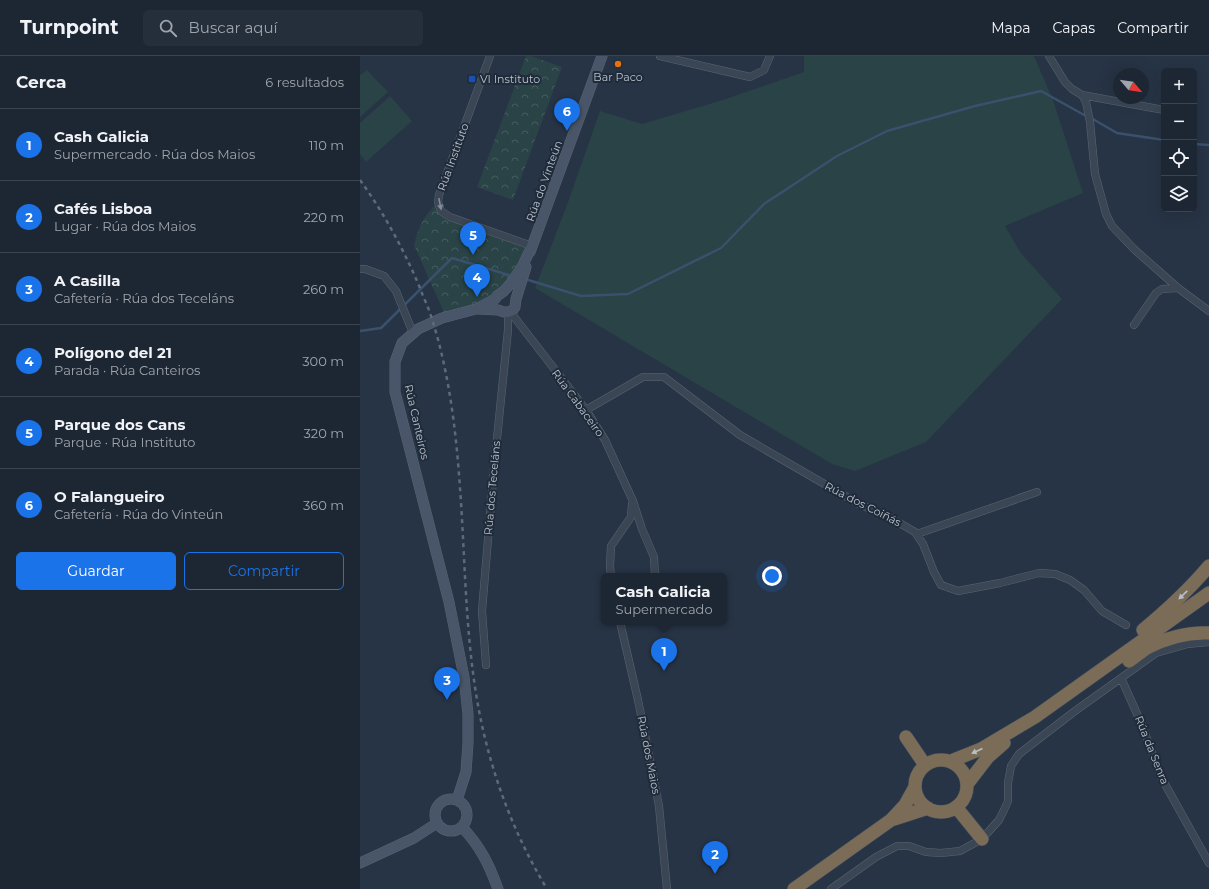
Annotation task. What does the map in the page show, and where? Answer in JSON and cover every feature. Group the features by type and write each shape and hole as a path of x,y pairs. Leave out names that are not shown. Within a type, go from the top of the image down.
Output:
{"highway":[{"path":"1054,704 1096,665 1166,612 1193,586 1209,566"},
{"path":"794,889 891,820 905,805 915,787 919,773 925,765 936,760 951,761 981,749 1035,717 1209,593"},
{"path":"1054,704 1104,677 1147,648 1172,638 1200,633 1209,633"},
{"path":"915,787 920,800 928,808 934,811 942,812 956,807 963,800 968,783 988,757 1035,717"},
{"path":"906,737 925,765"},
{"path":"951,761 962,770 968,783"},
{"path":"956,807 982,838"},
{"path":"891,820 928,808"}],"street":[{"name":"Rúa Instituto","path":"490,56 444,180 438,202 441,211 450,217 532,246"},
{"name":"Rúa do Vinteún","path":"532,246 602,56"},
{"path":"660,56 750,77 764,70 770,56"},
{"path":"1049,56 1065,82 1072,89 1082,95 1161,109"},
{"path":"1082,95 1086,102 1090,122 1095,174 1102,202 1112,226 1178,288 1209,311"},
{"path":"476,309 496,299 500,293 504,291 522,267 532,246"},
{"path":"476,309 506,311 515,307 532,246"},
{"path":"360,269 365,269 384,276 396,291 413,333"},
{"path":"1134,325 1156,293 1162,289 1178,288"},
{"path":"504,291 511,292 516,299"},
{"path":"496,299 496,307 506,311"},
{"name":"Rúa Canteiros","path":"457,800 465,780 468,758 466,695 462,664 422,492 396,392 395,362 402,343 418,329 442,318 476,309"},
{"name":"Rúa Cabaceiro","path":"506,311 515,318 532,342 586,410 605,440 633,501 642,529 654,557 655,573"},
{"name":"Rúa dos Teceláns","path":"486,665 482,611 494,468 508,330 506,311"},
{"name":"Rúa dos Coiñás","path":"586,410 643,377 664,376 740,435 860,504 889,517 917,534"},
{"path":"1037,492 917,534 941,585 958,590 1000,583 1039,573 1055,574 1070,580 1084,590 1102,611 1126,625"},
{"path":"611,573 611,546 631,517 633,501"},
{"name":"Rúa dos Maios","path":"621,625 638,700 659,806 667,889"},
{"path":"831,889 876,857 897,846 909,846 926,852 941,853 960,851 982,838 999,820 1004,810 1008,800 1008,783 1011,766 1019,754 1075,711 1156,653 1188,644 1209,642"},
{"name":"Rúa da Senra","path":"1121,678 1142,725 1161,777 1209,863"},
{"path":"449,799 457,800 464,805 467,812 466,820 462,826 456,830 449,831 442,828 437,823 435,811 442,802 449,799"},
{"path":"360,863 414,838 437,823"},
{"path":"462,826 482,852 498,889"}],"green space":[{"path":"526,56 531,56 562,67 513,200 477,187"},
{"path":"804,56 1034,56 1053,100 1083,193 1005,226 1020,252 1062,299 926,442 855,471 832,464 535,288 567,205 600,111 642,124 723,100 804,72"},
{"path":"367,70 388,92 360,117 360,75"},
{"path":"390,96 412,121 366,162 360,154 360,123"},
{"path":"438,202 441,211 532,246 499,294 446,317 414,245 423,221"}],"waterway":[{"path":"525,279 581,296 628,294 721,248 764,204 837,156 887,131 975,106 1041,91 1086,116"},
{"path":"1091,118 1117,133 1161,140"},
{"path":"1197,144 1209,145"},
{"path":"360,331 381,328 452,258 512,276"}],"railway":[{"path":"360,180 393,232 407,260 428,309 443,358 451,401 456,444 467,612 473,673 478,704 489,754 502,795 536,871 547,889"}],"place":[{"name":"Bar Paco","path":"618,64"},
{"name":"VI Instituto","path":"472,79"},
{"name":"O Falangueiro","path":"567,131"},
{"name":"Parque dos Cans","path":"473,255"},
{"name":"Polígono del 21","path":"477,297"},
{"name":"Cash Galicia","path":"664,671"},
{"name":"A Casilla","path":"447,700"},
{"name":"Cafés Lisboa","path":"715,874"}]}
